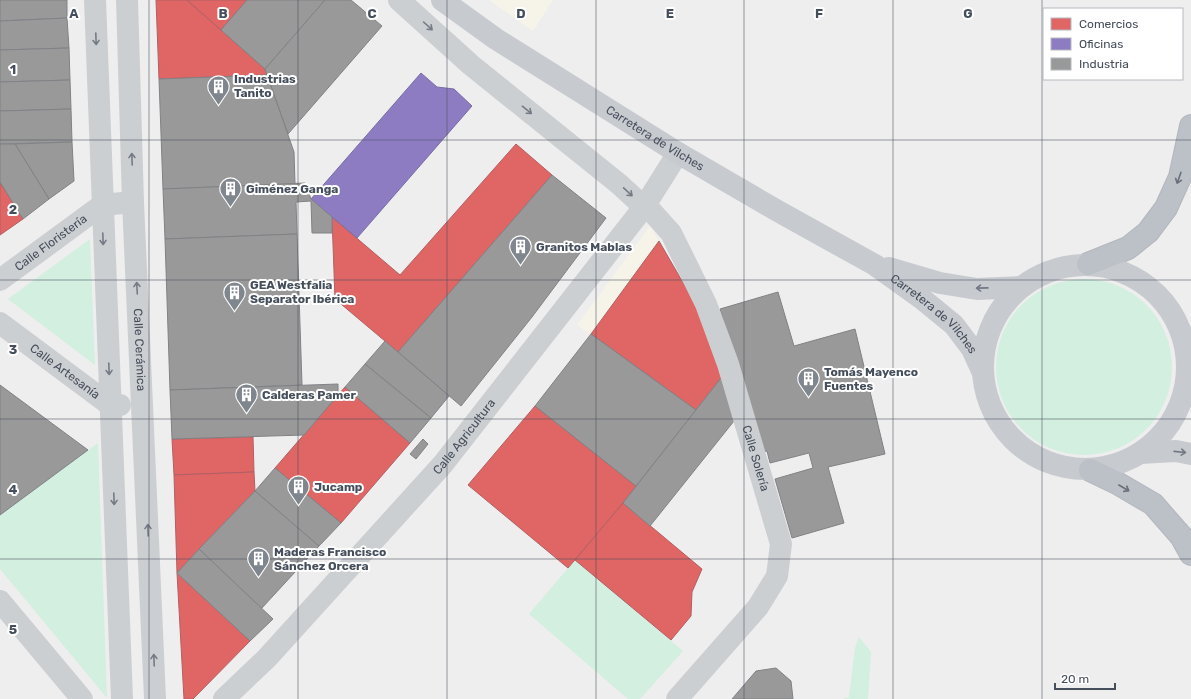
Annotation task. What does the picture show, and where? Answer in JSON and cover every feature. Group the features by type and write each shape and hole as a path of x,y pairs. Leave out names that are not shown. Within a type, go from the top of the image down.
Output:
{"highway":[{"path":"1088,264 1128,248 1148,232 1166,208 1180,177 1191,126"},
{"path":"1090,470 1117,483 1153,504 1181,536 1191,554"}],"main road":[{"name":"Carretera de Vilches","path":"442,0 496,39 678,153 875,265 921,298 954,325 972,349 983,373"},
{"path":"1088,264 1119,270 1146,284 1168,307 1182,335 1189,369 1182,400 1166,430 1140,454 1116,465 1090,470 1059,467 1035,457 1015,442 999,423 988,399 983,373 986,341 999,311 1021,287 1041,274 1064,267 1088,264"},
{"name":"Carretera de Vilches","path":"875,265 940,283 977,289 1021,287"},
{"path":"1140,454 1176,451 1191,454"}],"street":[{"path":"94,0 122,699"},
{"name":"Calle Cerámica","path":"127,0 133,202 155,699"},
{"path":"399,0 471,65 620,184 644,207"},
{"name":"Calle Agricultura","path":"224,699 266,658 443,464 644,207 678,153"},
{"path":"102,205 133,202"},
{"name":"Calle Floristería","path":"0,280 102,205"},
{"name":"Calle Solería","path":"644,207 654,213 671,232 706,304 728,364 781,544 777,576 758,607 677,699"},
{"name":"Calle Artesanía","path":"0,323 110,405"},
{"path":"110,405 143,404"},
{"path":"0,601 82,699"}],"shaded area":[{"path":"489,0 553,0 533,31"},
{"path":"650,226 700,312 696,410 577,325"}],"green space":[{"path":"90,239 95,365 8,299"},
{"path":"1075,279 1093,279 1126,289 1140,299 1152,311 1162,325 1168,341 1172,358 1172,376 1168,393 1162,409 1152,423 1140,435 1126,445 1110,451 1093,455 1075,455 1042,445 1028,435 1016,423 1006,409 1000,393 996,376 996,358 1006,325 1016,311 1028,299 1042,289 1058,283"},
{"path":"98,443 107,698 0,569 0,515"},
{"path":"575,560 683,651 640,699 628,699 529,614"},
{"path":"859,637 871,652 868,699 842,699 849,697 855,648"}],"building: Comercios":[{"path":"156,0 187,0 265,69 267,75 159,79"},
{"path":"187,0 247,0 221,30"},
{"path":"516,144 552,175 398,352 335,299 332,217 400,275"},
{"path":"0,182 23,219 0,235"},
{"path":"659,241 700,312 722,377 696,410 591,334"},
{"path":"345,387 410,443 341,523 275,468"},
{"path":"535,406 636,486 568,568 468,485"},
{"path":"253,437 254,472 174,475 172,439"},
{"path":"254,472 255,491 177,573 174,475"},
{"path":"623,503 702,569 692,592 691,616 671,640 575,560"},
{"path":"177,573 250,641 193,699 184,699"}],"building: Oficinas":[{"path":"421,73 437,87 454,89 472,106 357,238 311,199"}],"building: Industria":[{"path":"0,0 67,0 67,18 0,21"},
{"path":"247,0 325,0 265,69 221,30"},
{"path":"325,0 351,0 382,26 288,134 265,69"},
{"path":"67,18 69,48 0,50 0,21"},
{"path":"69,48 70,80 0,82 0,50"},
{"name":"Industrias Tanito","path":"267,75 294,152 295,184 163,189 159,79"},
{"path":"70,80 71,109 0,111 0,82"},
{"path":"71,109 72,142 0,144 0,111"},
{"path":"72,142 74,181 49,199 15,144"},
{"path":"0,144 15,144 49,199 23,219 0,182"},
{"name":"Granitos Mablas","path":"552,175 606,218 532,317 461,406 398,352"},
{"name":"Giménez Ganga","path":"305,183 311,199 332,217 332,233 312,233 311,201 296,202 297,234 165,239 163,189"},
{"name":"GEA Westfalia Separator Ibérica","path":"297,234 302,385 170,390 165,239"},
{"name":"Tomás Mayenco Fuentes","path":"778,292 794,346 855,329 885,454 828,467 844,523 792,538 775,479 813,468 809,453 770,463 767,451 762,452 720,309"},
{"path":"591,334 696,410 636,486 535,406"},
{"path":"385,341 449,396 431,418 365,364"},
{"path":"365,364 431,418 410,443 345,387"},
{"path":"721,378 734,421 650,526 623,503"},
{"name":"Calderas Pamer","path":"338,384 338,395 304,435 172,439 170,390"},
{"path":"0,385 88,450 0,515"},
{"path":"423,439 428,444 416,459 410,454"},
{"name":"Jucamp","path":"275,468 341,523 319,546 255,491"},
{"name":"Maderas Francisco Sánchez Orcera","path":"255,491 319,546 261,609 199,549"},
{"path":"199,549 273,619 250,641 177,573"},
{"path":"776,668 791,681 793,699 732,699 756,671"}],"place":[{"name":"Industrias Tanito","path":"219,106"},
{"name":"Giménez Ganga","path":"230,208"},
{"name":"Granitos Mablas","path":"521,266"},
{"name":"GEA Westfalia Separator Ibérica","path":"234,312"},
{"name":"Tomás Mayenco Fuentes","path":"809,398"},
{"name":"Calderas Pamer","path":"246,414"},
{"name":"Jucamp","path":"298,506"},
{"name":"Maderas Francisco Sánchez Orcera","path":"259,578"}]}
